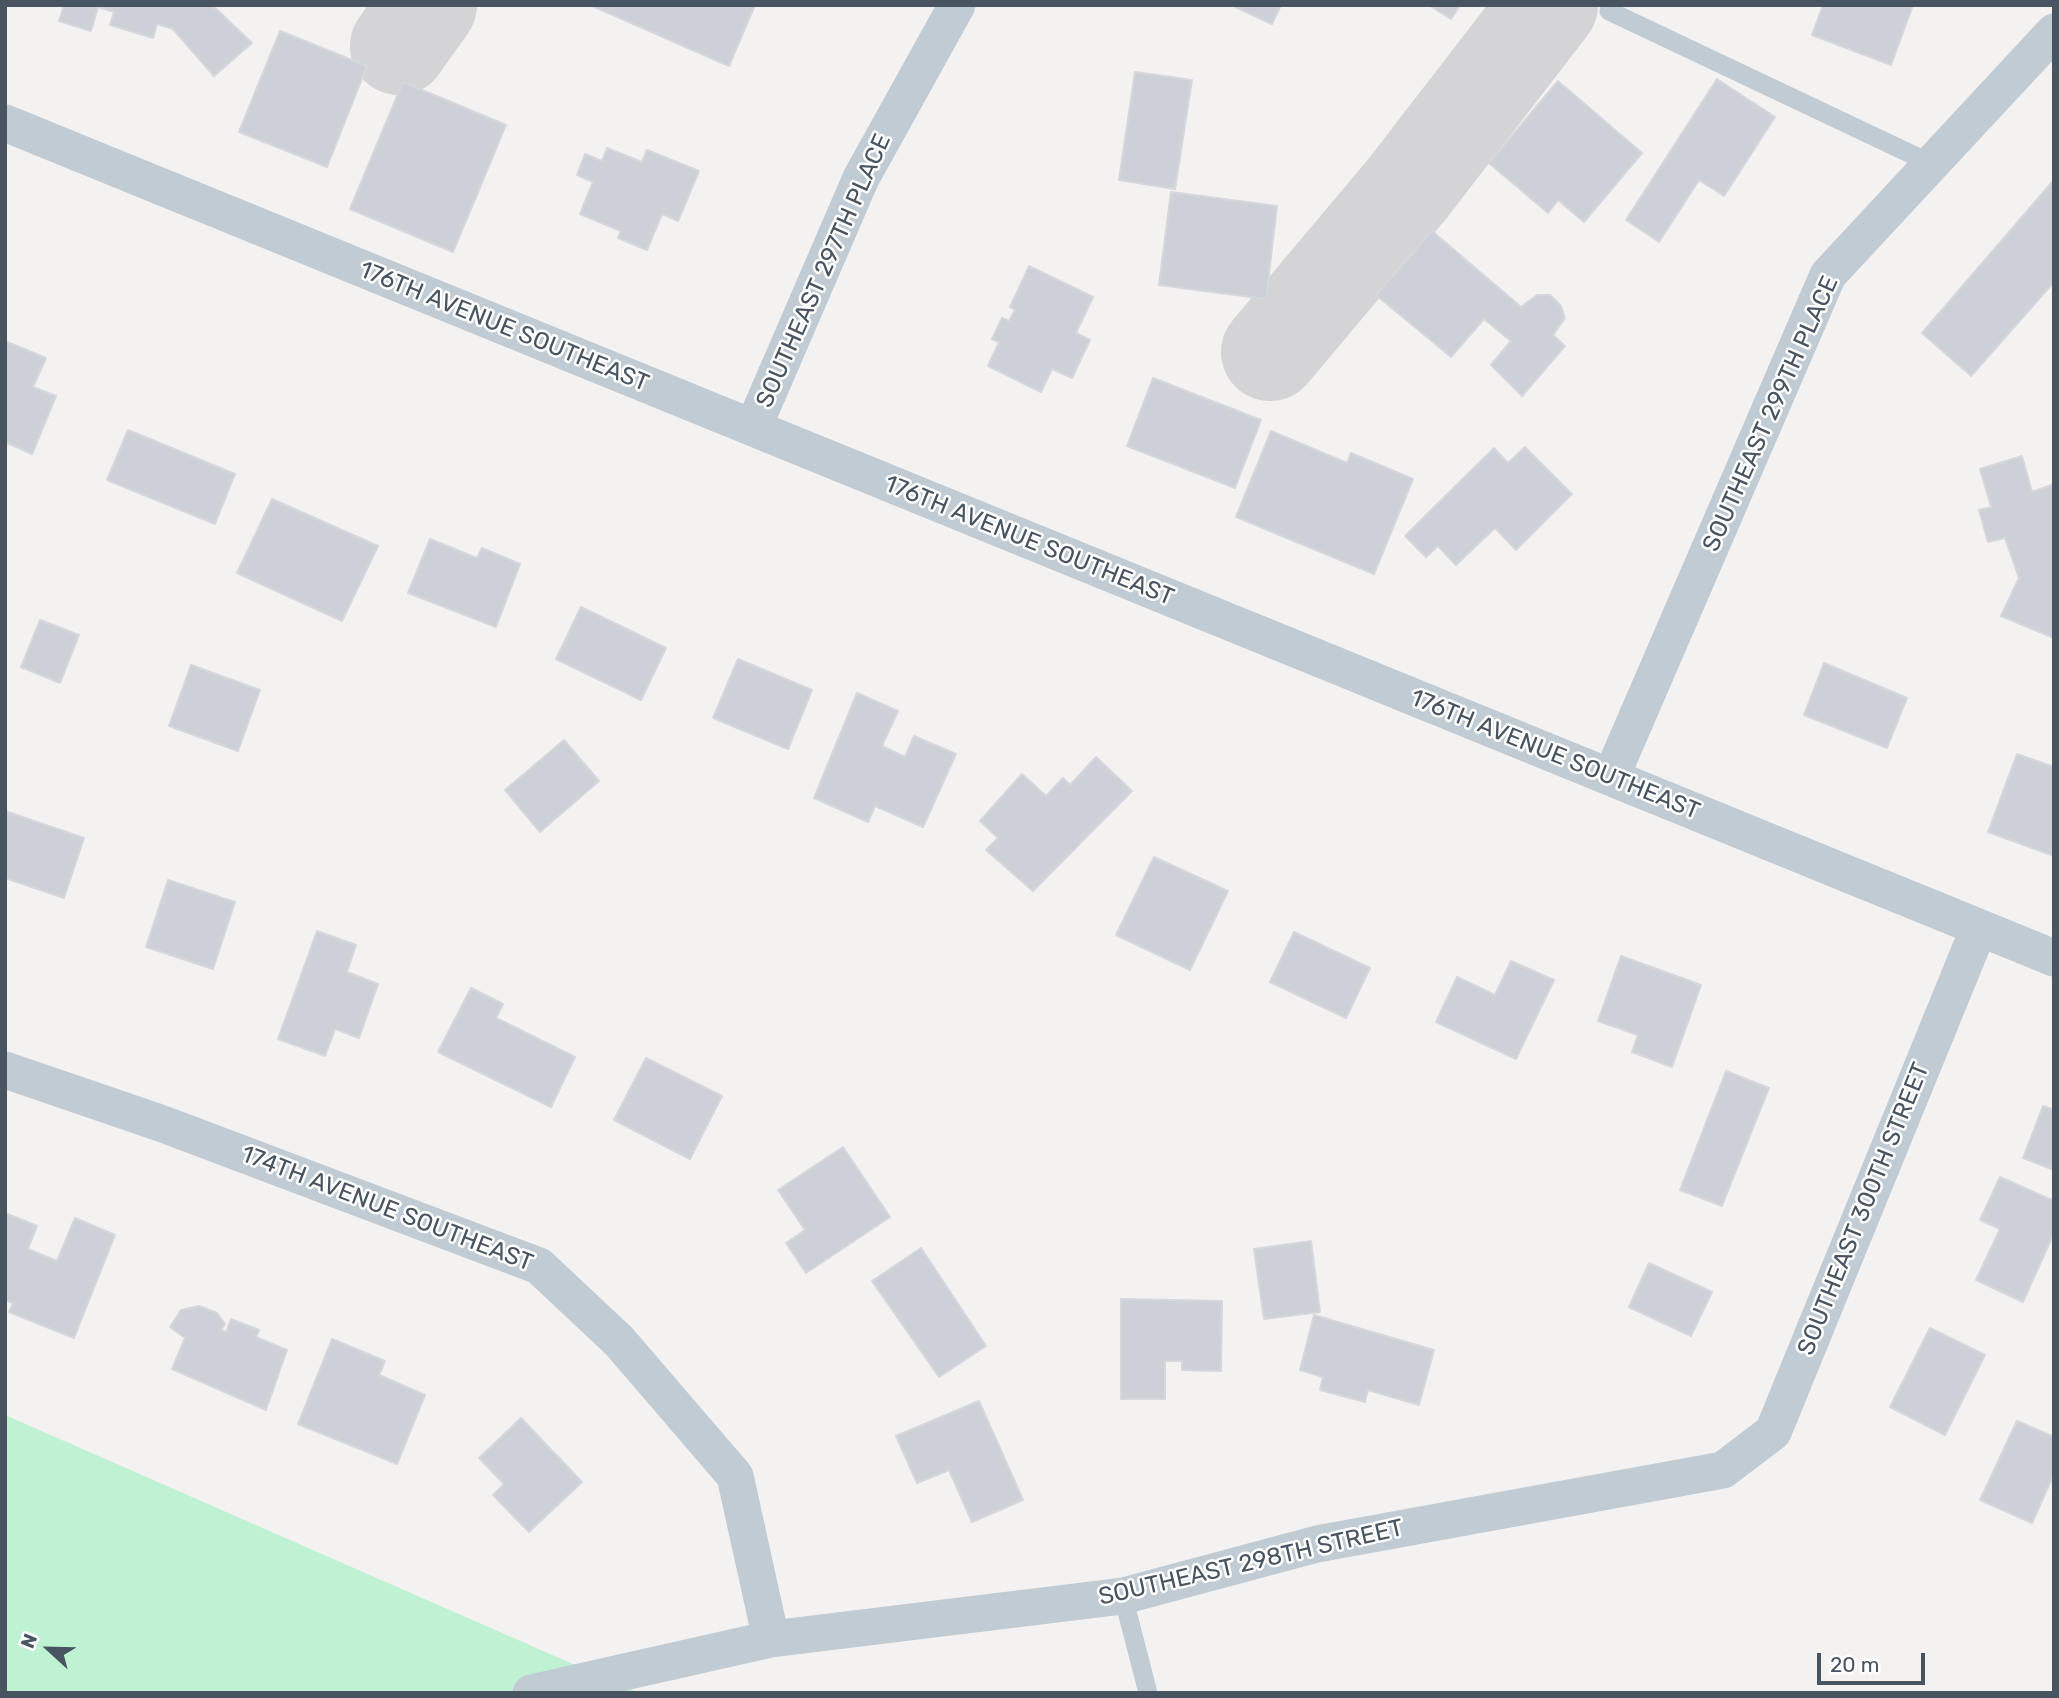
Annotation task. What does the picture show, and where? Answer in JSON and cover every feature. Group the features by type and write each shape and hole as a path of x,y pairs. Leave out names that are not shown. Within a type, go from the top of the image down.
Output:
{"street":[{"name":"SOUTHEAST 297TH PLACE","path":"753,428 861,178 957,5"},
{"name":"SOUTHEAST 299TH PLACE","path":"1611,778 1829,275 2054,32"},
{"name":"176TH AVENUE SOUTHEAST","path":"5,123 2054,958"},
{"name":"SOUTHEAST 300TH STREET","path":"1723,1470 1773,1432 1979,928"},
{"name":"174TH AVENUE SOUTHEAST","path":"5,1070 163,1124 540,1266 619,1341 735,1476 771,1639"},
{"name":"SOUTHEAST 298TH STREET","path":"531,1693 771,1639 1123,1596 1317,1544 1723,1470"}],"lane":[{"path":"1609,12 1932,164"},
{"path":"1123,1596 1148,1693"}],"green space":[{"path":"5,1415 639,1693 5,1693"}],"building":[{"path":"64,5 212,5 252,43 214,76 173,29 157,24 153,38 110,25 114,12 98,7 91,31 59,21"},
{"path":"590,5 755,5 729,66"},
{"path":"1231,5 1281,5 1272,24"},
{"path":"1429,5 1460,5 1451,19"},
{"path":"1823,5 1913,5 1891,65 1812,35"},
{"path":"280,31 367,66 327,167 239,132"},
{"path":"1135,72 1192,80 1175,189 1119,180"},
{"path":"1717,79 1775,117 1724,196 1699,180 1659,242 1626,220"},
{"path":"1558,81 1642,153 1584,222 1558,200 1548,213 1489,163"},
{"path":"403,82 506,125 453,252 350,209"},
{"path":"607,148 642,162 647,150 699,171 678,221 662,214 647,250 618,238 621,231 580,214 593,182 577,175 585,154 602,161"},
{"path":"2053,181 2054,282 1971,376 1922,333"},
{"path":"1171,192 1277,206 1266,299 1159,285"},
{"path":"1432,231 1521,307 1537,295 1550,295 1561,306 1565,318 1553,335 1565,346 1522,396 1491,365 1511,341 1484,319 1451,357 1376,295"},
{"path":"1029,266 1093,297 1076,333 1090,340 1072,378 1052,369 1041,392 988,366 999,342 992,339 1002,318 1009,321 1015,310 1010,307"},
{"path":"5,341 46,358 33,387 56,396 32,454 5,442"},
{"path":"1153,378 1261,420 1235,488 1127,446"},
{"path":"128,430 235,474 215,524 107,480"},
{"path":"1271,431 1347,463 1351,453 1413,479 1374,574 1236,517"},
{"path":"1525,447 1572,494 1516,550 1495,528 1456,565 1438,546 1426,557 1405,536 1494,448 1508,463"},
{"path":"2022,456 2032,492 2054,484 2054,638 2001,616 2019,578 2005,538 1988,542 1979,510 1991,507 1980,469"},
{"path":"272,499 378,546 342,621 237,573"},
{"path":"430,539 477,558 482,548 520,564 496,627 408,593"},
{"path":"581,607 666,648 641,700 556,659"},
{"path":"40,620 79,635 60,683 21,667"},
{"path":"738,659 812,690 788,749 713,718"},
{"path":"1824,663 1907,698 1887,748 1804,715"},
{"path":"191,665 260,690 238,751 169,726"},
{"path":"857,693 898,711 882,746 905,757 914,736 956,754 923,827 875,806 868,822 814,798"},
{"path":"564,740 599,781 540,832 505,790"},
{"path":"2017,754 2054,767 2054,856 1988,832"},
{"path":"1096,757 1132,791 1033,891 986,850 998,838 980,821 1022,774 1046,796 1063,778 1070,785"},
{"path":"5,811 84,838 64,898 5,878"},
{"path":"1154,857 1228,891 1190,970 1116,935"},
{"path":"168,880 235,902 213,969 146,947"},
{"path":"317,931 356,945 347,972 378,984 359,1038 335,1029 325,1056 278,1039"},
{"path":"1294,932 1370,968 1346,1018 1270,982"},
{"path":"1621,956 1701,985 1672,1067 1632,1052 1638,1035 1598,1021"},
{"path":"1511,961 1554,980 1516,1059 1436,1022 1457,977 1495,995"},
{"path":"471,988 503,1004 496,1018 575,1057 551,1107 438,1052"},
{"path":"646,1058 722,1096 690,1159 614,1120"},
{"path":"1726,1071 1769,1088 1722,1206 1680,1190"},
{"path":"2043,1106 2054,1110 2054,1170 2023,1158"},
{"path":"843,1147 890,1217 806,1273 786,1243 805,1230 778,1190"},
{"path":"2000,1177 2054,1201 2054,1233 2023,1302 1976,1280 2000,1229 1980,1220"},
{"path":"5,1213 37,1226 28,1249 57,1261 75,1218 115,1235 74,1338 9,1312 13,1303 5,1300"},
{"path":"1311,1241 1320,1312 1264,1319 1254,1249"},
{"path":"921,1248 986,1346 939,1377 872,1281"},
{"path":"1649,1263 1712,1292 1691,1336 1629,1307"},
{"path":"1121,1299 1222,1301 1221,1371 1182,1370 1182,1361 1165,1361 1165,1399 1121,1399"},
{"path":"199,1306 217,1313 225,1324 221,1330 226,1332 231,1319 259,1330 256,1337 287,1350 266,1410 172,1369 185,1338 170,1327 181,1310"},
{"path":"1314,1315 1434,1350 1419,1405 1368,1390 1365,1402 1320,1390 1323,1377 1300,1370"},
{"path":"1930,1328 1985,1355 1945,1435 1890,1407"},
{"path":"332,1339 385,1361 379,1375 425,1395 397,1464 298,1424"},
{"path":"979,1401 1023,1500 972,1522 949,1470 917,1483 896,1436"},
{"path":"521,1418 582,1482 529,1532 493,1495 504,1484 479,1458"},
{"path":"2017,1421 2054,1437 2054,1474 2032,1523 1980,1500"}],"taxiway":[{"path":"399,46 428,5"},
{"path":"1270,352 1408,188 1549,5"}]}
